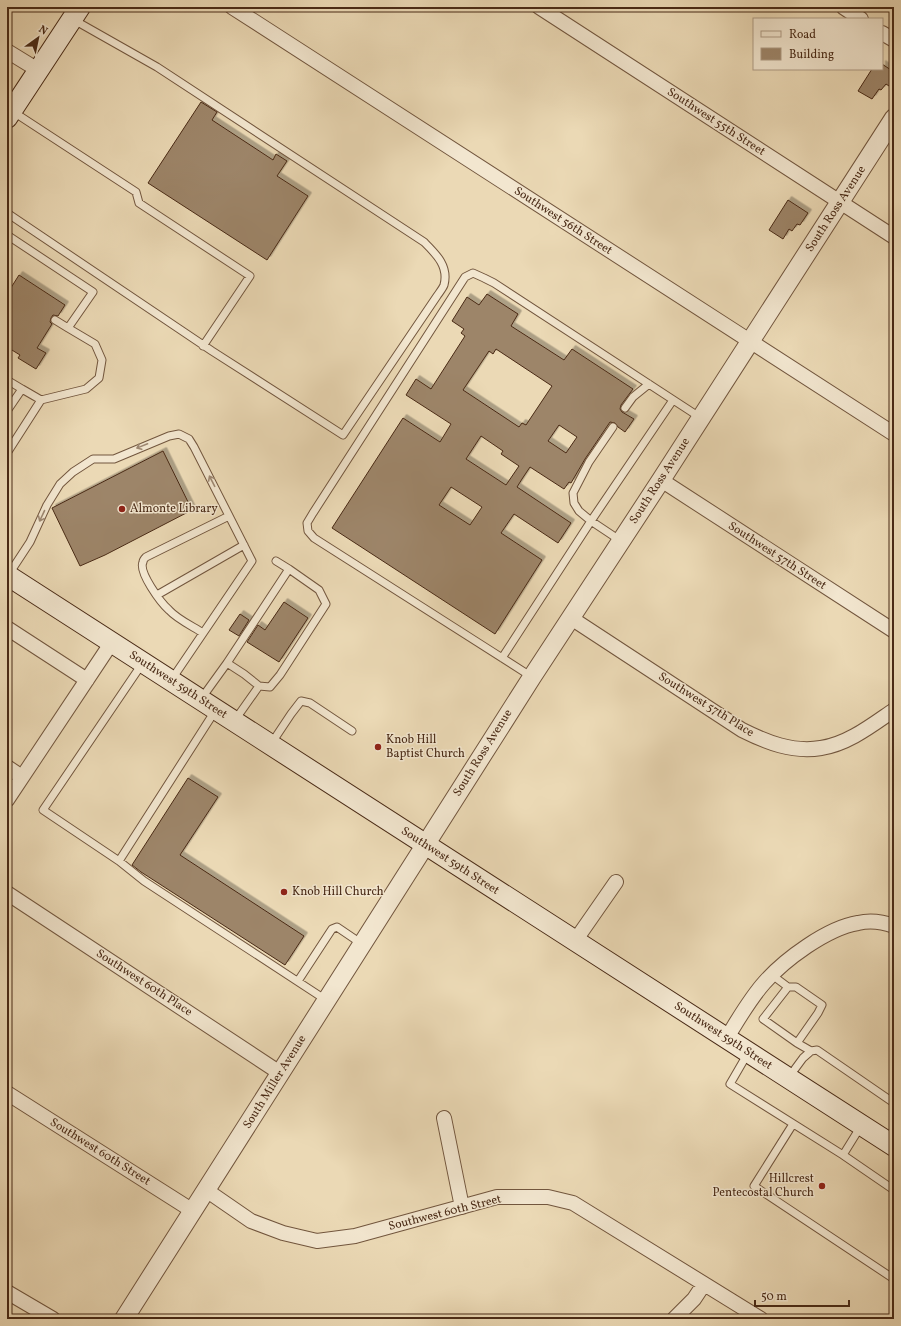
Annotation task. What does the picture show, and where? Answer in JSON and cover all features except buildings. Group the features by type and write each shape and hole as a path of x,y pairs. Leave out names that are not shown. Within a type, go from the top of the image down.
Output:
{"main road":[{"path":"9,115 76,13"},
{"name":"Southwest 59th Street","path":"8,575 170,681 208,704 862,1126 892,1139"}],"street":[{"name":"Southwest 56th Street","path":"232,7 894,434"},
{"name":"Southwest 55th Street","path":"539,7 894,237"},
{"path":"842,7 859,18"},
{"path":"883,33 894,40"},
{"path":"7,51 38,70"},
{"name":"South Ross Avenue","path":"425,844 700,418 841,203 894,118"},
{"name":"Southwest 57th Street","path":"661,480 894,631"},
{"name":"Southwest 57th Place","path":"571,618 742,730 763,741 782,746 809,749 821,748 833,745 861,731 894,710"},
{"path":"7,628 87,680"},
{"path":"7,800 112,642"},
{"path":"7,767 22,777"},
{"name":"South Miller Avenue","path":"124,1319 425,844"},
{"path":"575,941 616,882"},
{"name":"Southwest 60th Place","path":"7,893 280,1073"},
{"path":"726,1039 754,996 772,974 795,954 837,930 859,922 879,922 894,926"},
{"name":"Southwest 60th Street","path":"7,1093 193,1211"},
{"path":"444,1118 462,1207"},
{"name":"Southwest 60th Street","path":"206,1190 251,1221 283,1233 317,1241 355,1236 497,1197 548,1197 573,1203 761,1319"},
{"path":"674,1319 694,1299 704,1284"},
{"path":"7,1292 53,1319"}],"lane":[{"path":"7,213 203,346 342,435 444,285 445,270 438,257 424,242 76,13"},
{"path":"9,115 136,192 139,203 250,276 203,346"},
{"path":"7,235 93,292 68,328"},
{"path":"532,677 314,538 308,532 308,523 313,513 465,277 473,273 494,283 700,418"},
{"path":"7,453 41,400 86,389 99,378 102,360 95,344 55,320"},
{"path":"7,380 41,400"},
{"path":"626,408 633,397 649,384"},
{"path":"7,411 22,389"},
{"path":"502,658 591,521 673,400"},
{"path":"613,427 589,462 573,493 574,503 579,511 621,541"},
{"path":"8,575 30,542 47,505 60,484 73,472 93,460 114,459 169,436 179,434 188,439 194,447 252,561 170,681"},
{"path":"203,633 169,611 144,574 142,562 146,557 229,516"},
{"path":"157,595 244,545"},
{"path":"227,663 259,686 270,687 284,669 326,604 319,590 276,561"},
{"path":"119,860 208,704 227,663 289,569"},
{"path":"143,662 43,810 119,860 144,881 327,1000"},
{"path":"234,721 259,686"},
{"path":"271,745 301,701 310,703 352,731"},
{"path":"298,981 332,929 337,927 362,944"},
{"path":"772,974 788,987 796,987 822,1005 797,1043"},
{"path":"788,987 763,1019 797,1043 811,1050 817,1050 894,1103"},
{"path":"788,1078 811,1050"},
{"path":"748,1053 730,1084 894,1190"},
{"path":"793,1124 754,1186 894,1279"},
{"path":"843,1156 862,1126"}],"place":[{"name":"Almonte Library","path":"122,509"},
{"name":"Knob Hill Baptist Church","path":"378,747"},
{"name":"Knob Hill Church","path":"284,892"},
{"name":"Hillcrest Pentecostal Church","path":"822,1186"}]}
